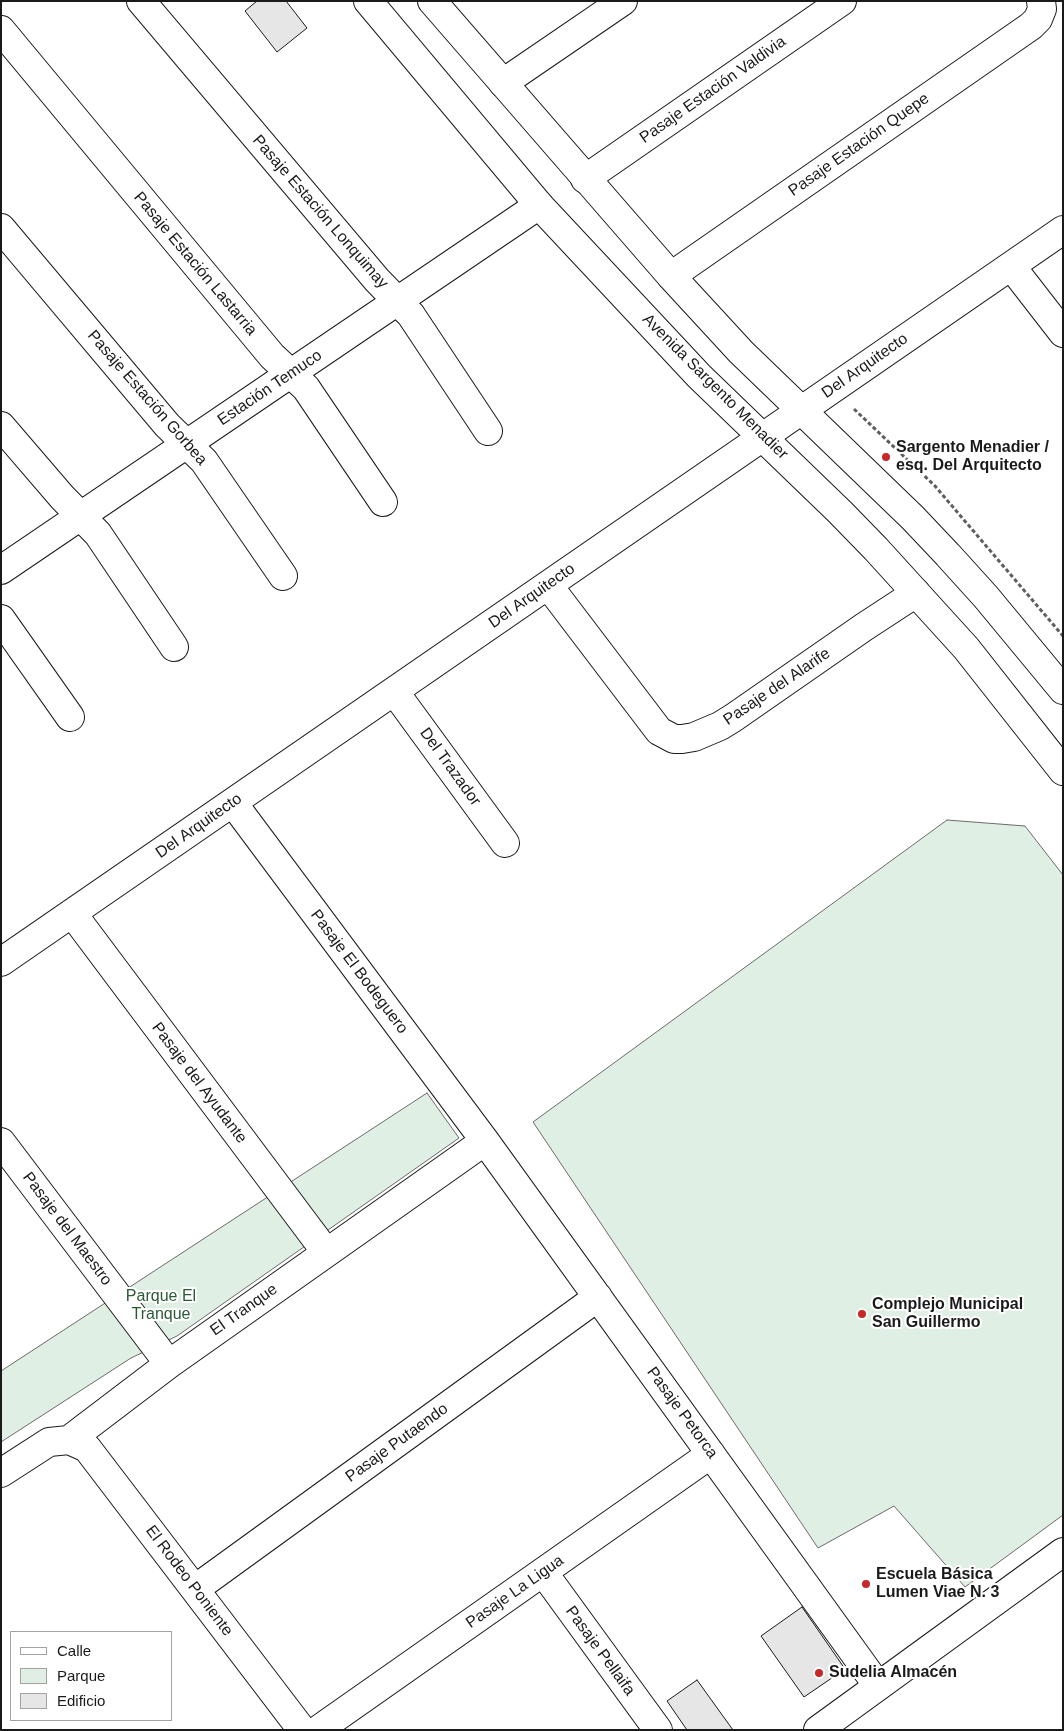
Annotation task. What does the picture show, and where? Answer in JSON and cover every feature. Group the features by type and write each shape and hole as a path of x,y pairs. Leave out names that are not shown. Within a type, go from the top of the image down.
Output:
{"street":[{"name":"Pasaje Estación Lonquimay","path":"141,1 377,280 410,315 488,432"},
{"name":"Avenida Sargento Menadier","path":"368,1 539,205 699,376 858,530 966,648 1063,771"},
{"path":"432,1 671,276 741,352 948,554 1063,690"},
{"path":"503,83 623,1"},
{"name":"Pasaje Estación Valdivia","path":"585,179 842,1"},
{"name":"Pasaje Estación Quepe","path":"671,276 1031,26 1038,19 1042,5"},
{"name":"Pasaje Estación Lastarria","path":"1,30 272,356 306,388 382,502"},
{"name":"Estación Temuco","path":"1,570 539,205"},
{"name":"Pasaje Estación Gorbea","path":"1,228 167,425 204,461 284,576"},
{"name":"Del Arquitecto","path":"1,962 1063,230"},
{"path":"1011,266 1063,333"},
{"path":"1,426 62,497 98,534 174,647"},
{"name":"Pasaje del Alarife","path":"548,585 659,731 674,738 682,739 694,737 733,718 916,593"},
{"path":"1,620 70,717"},
{"name":"Del Trazador","path":"394,691 505,843"},
{"name":"Pasaje El Bodeguero","path":"233,803 485,1141"},
{"name":"Pasaje del Ayudante","path":"72,913 326,1252"},
{"name":"El Tranque","path":"1,1473 50,1442 69,1440 169,1364 485,1141"},
{"name":"Pasaje Petorca","path":"485,1141 878,1686"},
{"name":"Pasaje del Maestro","path":"1,1142 169,1364"},
{"name":"Pasaje Putaendo","path":"195,1589 598,1297"},
{"name":"El Rodeo Poniente","path":"69,1440 86,1448 93,1455 302,1730"},
{"name":"Pasaje La Ligua","path":"318,1730 711,1454"},
{"path":"818,1730 1063,1552"},
{"name":"Pasaje Pellaifa","path":"543,1572 658,1730"}],"path":[{"path":"833,389 935,486 1063,636"}],"green space":[{"name":"Complejo Municipal San Guillermo","path":"947,820 1025,826 1063,875 1063,1515 965,1587 894,1506 818,1548 533,1122"},
{"name":"Parque El Tranque","path":"427,1093 459,1138 177,1336 131,1358 1,1442 1,1371"}],"building":[{"path":"257,1 286,1 307,28 277,52 245,11"},
{"path":"802,1607 845,1669 804,1697 761,1636"},
{"path":"697,1680 733,1730 687,1730 667,1701"}],"place":[{"name":"Sargento Menadier / esq. Del Arquitecto","path":"886,457"},
{"name":"Complejo Municipal San Guillermo","path":"862,1314"},
{"name":"Escuela Básica Lumen Viae N. 3","path":"866,1584"},
{"name":"Sudelia Almacén","path":"819,1673"}]}
